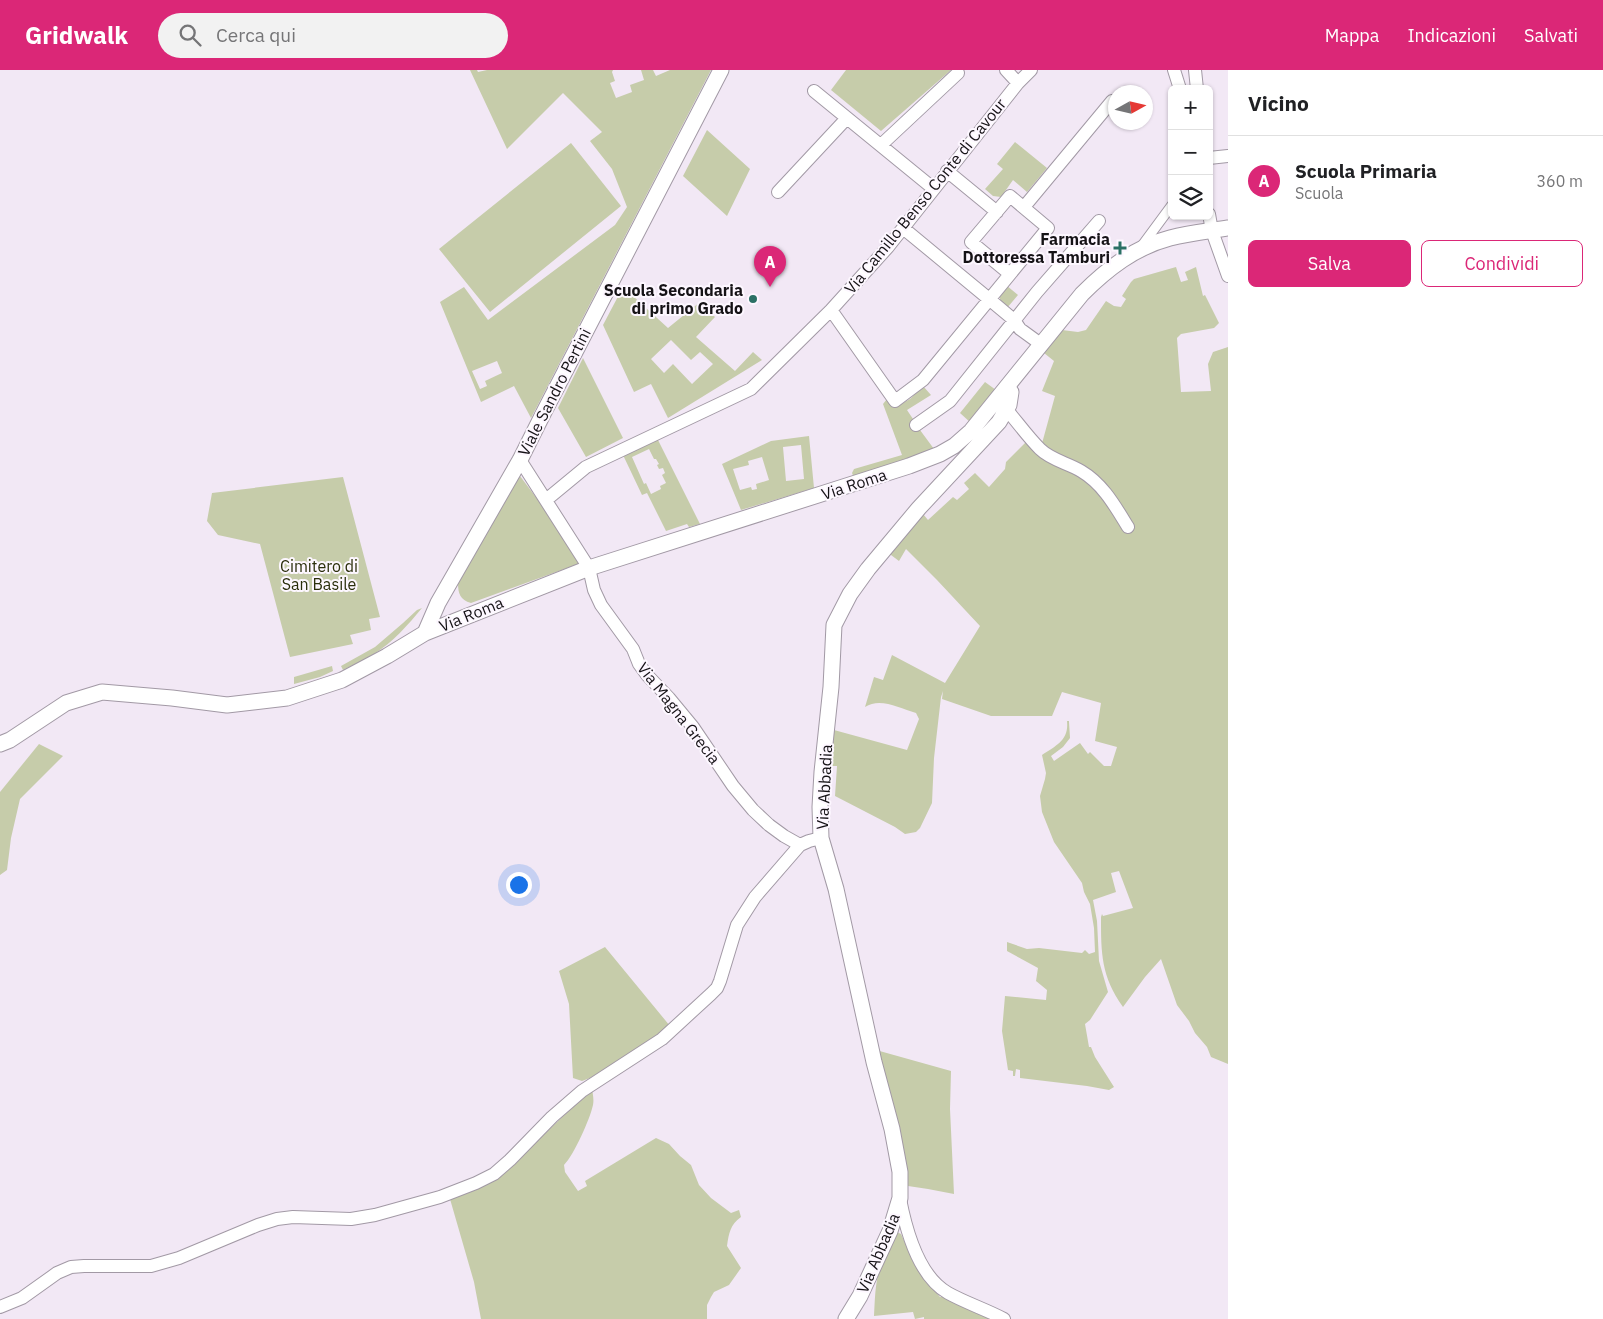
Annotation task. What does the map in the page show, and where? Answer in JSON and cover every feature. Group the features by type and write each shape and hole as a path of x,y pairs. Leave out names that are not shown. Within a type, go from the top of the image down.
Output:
{"street":[{"name":"Viale Sandro Pertini","path":"426,632 438,603 520,460 721,70"},
{"path":"1006,70 1018,83"},
{"name":"Via Camillo Benso Conte di Cavour","path":"546,500 586,466 751,389 831,310 903,228 1018,83 1031,70"},
{"path":"1174,70 1179,85"},
{"path":"1195,70 1197,85"},
{"path":"881,144 958,73"},
{"path":"814,91 934,189"},
{"path":"1024,207 1108,106"},
{"path":"778,192 847,118"},
{"path":"1213,158 1228,156"},
{"path":"947,171 996,212"},
{"path":"831,310 895,400 923,380 1048,228 1010,196 971,242 1010,274"},
{"path":"1140,250 1168,211"},
{"path":"1210,220 1228,276"},
{"path":"916,425 950,401 1014,320 1098,221"},
{"path":"903,228 1014,320 1020,329 1042,345"},
{"name":"Via Roma","path":"0,744 10,740 66,703 102,692 227,705 287,698 342,680 426,632 589,568 909,466 940,454 954,446 971,431 1082,294 1100,275 1140,250 1169,238 1228,228"},
{"path":"1007,388 1010,392 1007,410 1041,450 1059,461 1080,470 1093,479 1108,496 1128,528"},
{"name":"Via Abbadia","path":"846,1319 858,1301 890,1231 900,1198 900,1172 892,1129 874,1062 836,889 821,838 822,772 831,687 834,625 850,594 868,569 919,508 999,422 1007,410"},
{"name":"Via Magna Grecia","path":"520,460 589,568 594,590 601,605 632,649 647,676 669,698 693,727 733,786 753,810 769,825 800,845"},
{"path":"0,1307 22,1298 57,1273 71,1267 151,1266 179,1258 277,1219 293,1217 351,1218 375,1215 440,1198 494,1174 582,1091 662,1039 717,988 737,925 755,897 800,845 821,838"},
{"path":"900,1198 910,1238 918,1258 929,1276 946,1292 1004,1319"}],"green space":[{"path":"470,70 477,70 478,72 487,70 613,70 615,81 610,83 616,98 632,92 630,85 644,80 641,70 653,70 656,76 670,70 711,70 531,418 514,386 481,402 440,302 464,287 488,320 615,225 627,207 612,169 590,141 602,132 563,93 507,149","holes":["497,361 502,373 485,381 487,386 480,389 472,371"]},
{"path":"846,70 951,70 881,131 831,90"},
{"path":"707,130 750,169 727,216 683,176"},
{"path":"1015,142 1047,168 1027,192 1013,180 1001,197 993,196 985,189 1003,169 997,164"},
{"path":"571,143 621,206 490,312 439,249"},
{"path":"1176,267 1181,282 1188,280 1185,272 1196,267 1203,296 1205,295 1219,323 1214,328 1181,334 1177,338 1181,392 1211,391 1208,364 1213,352 1228,347 1228,1064 1211,1057 1207,1047 1195,1033 1177,1005 1161,959 1123,1007 1116,996 1110,985 1104,964 1101,942 1101,917 1102,914 1103,916 1133,908 1119,871 1111,873 1116,892 1093,900 1097,921 1099,961 1108,992 1090,1020 1085,1024 1089,1047 1091,1047 1095,1057 1114,1087 1109,1090 1020,1078 1020,1070 1016,1069 1015,1076 1013,1076 1013,1071 1008,1070 1002,1031 1005,996 1046,1000 1047,990 1036,981 1038,968 1007,951 1007,942 1027,949 1039,948 1082,953 1085,950 1089,954 1095,952 1090,904 1082,883 1054,842 1042,812 1040,796 1046,773 1042,755 1057,745 1064,737 1067,721 1069,721 1070,738 1063,747 1051,756 1054,761 1080,743 1088,754 1090,752 1104,766 1111,766 1117,747 1095,741 1101,703 1062,692 1052,716 991,716 942,699 943,691 934,758 932,803 920,828 916,832 905,834 835,796 837,766 829,766 834,730 907,750 919,719 916,713 890,704 877,703 865,707 874,677 883,680 892,655 945,683 980,626 906,549 899,561 887,552 923,514 928,520 953,497 957,500 969,489 964,483 975,473 989,487 1005,469 1006,462 1027,441 1041,447 1055,396 1042,391 1054,361 1044,353 1062,330 1078,332 1086,330 1106,301 1114,306 1121,307 1126,299 1122,296 1134,279"},
{"path":"1006,285 1018,295 1007,308 1000,299 1001,292"},
{"path":"623,287 668,328 700,302 715,317 696,337 735,371 753,352 762,360 668,418 651,384 634,392 603,325","holes":["671,340 691,360 700,352 713,364 692,384 673,364 664,373 651,359"]},
{"path":"583,358 623,438 586,457 558,408"},
{"path":"985,382 996,390 971,423 960,413"},
{"path":"923,386 931,395 907,410 913,419 911,422 920,430 934,449 926,456 854,478 852,473 854,469 902,455 883,404 887,399 894,408 910,399"},
{"path":"809,436 814,488 741,510 722,464 771,441","holes":["801,445 804,479 786,481 783,447","762,457 769,480 756,484 757,489 752,490 751,487 740,490 733,469 749,465 748,461"]},
{"path":"657,438 700,524 689,527 687,524 666,531 647,493 642,495 623,455","holes":["649,449 659,464 657,465 659,469 663,468 665,473 662,475 666,483 660,486 661,489 651,494 646,483 644,484 632,457"]},
{"path":"517,472 581,563 471,603 467,602 460,596 458,583"},
{"name":"Cimitero di San Basile","path":"343,477 380,617 369,619 371,630 350,635 353,644 290,657 260,544 218,535 207,521 212,493"},
{"path":"422,608 388,644 343,670 341,666 375,647 417,610"},
{"path":"332,666 333,671 320,677 294,684 294,677"},
{"path":"39,744 63,756 20,799 11,838 7,870 0,875 0,792"},
{"path":"605,947 670,1026 639,1048 582,1081 573,1078 569,1004 559,971"},
{"path":"876,1050 951,1071 950,1109 954,1194 908,1186 906,1165"},
{"path":"592,1089 593,1103 589,1119 577,1145 564,1165 565,1172 578,1191 587,1186 585,1181 656,1138 669,1144 691,1165 699,1185 711,1198 731,1213 739,1210 741,1217 734,1223 728,1237 727,1246 741,1268 729,1285 714,1292 707,1305 707,1319 481,1319 474,1282 450,1199 513,1164"},
{"path":"897,1232 901,1234 917,1269 940,1297 945,1297 990,1319 924,1319 924,1317 915,1319 913,1312 874,1316 879,1271"}],"place":[{"name":"Farmacia Dottoressa Tamburi","path":"1120,248"},
{"name":"Scuola Primaria","path":"770,287"},
{"name":"Scuola Secondaria di primo Grado","path":"753,299"}]}
